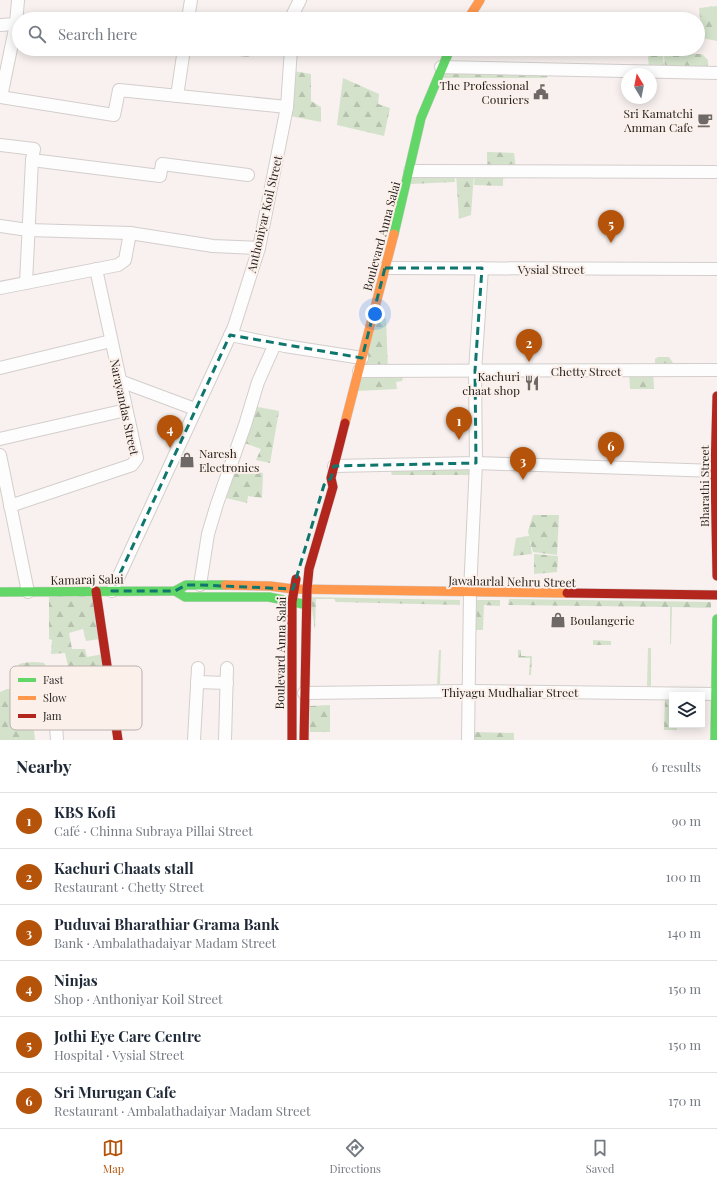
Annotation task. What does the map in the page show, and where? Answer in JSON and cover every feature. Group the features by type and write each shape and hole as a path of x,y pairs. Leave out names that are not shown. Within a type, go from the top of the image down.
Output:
{"main road":[{"path":"472,12 480,0"},
{"name":"Boulevard Anna Salai","path":"292,740 293,589 324,485 332,472 410,171 421,118 446,56"},
{"name":"Bharathi Street","path":"717,396 717,576"},
{"name":"Boulevard Anna Salai","path":"304,740 305,604 309,569 333,487 332,472"},
{"name":"Kamaraj Salai","path":"0,592 175,591 186,585 270,586 307,589"},
{"name":"Jawaharlal Nehru Street","path":"307,589 717,595"},
{"path":"96,591 107,666"},
{"name":"Kamaraj Salai","path":"175,591 185,597 269,598 305,604"},
{"path":"269,598 280,610 292,631"},
{"path":"715,740 717,619"},
{"path":"117,730 118,740"}],"street":[{"path":"17,12 18,0"},
{"path":"189,12 191,0"},
{"path":"294,12 300,0"},
{"path":"0,25 12,24"},
{"path":"12,43 1,97 114,116 119,90 287,107"},
{"path":"177,96 183,56"},
{"name":"Anthoniyar Koil Street","path":"112,591 230,335 258,248 287,107 291,56"},
{"path":"441,67 717,73"},
{"path":"0,145 34,149 32,160 26,283"},
{"path":"32,160 160,176 162,164 248,175"},
{"path":"410,171 717,172"},
{"path":"0,226 28,230 130,233 212,246 258,248"},
{"path":"0,288 122,263 125,260 130,233"},
{"name":"Vysial Street","path":"385,268 717,269"},
{"path":"468,740 470,592 476,463 475,371 482,268"},
{"name":"Narayandas Street","path":"10,506 132,465 136,461 137,454 126,410 96,269"},
{"path":"230,335 362,358"},
{"path":"0,368 111,341"},
{"path":"200,585 208,534 216,504 245,425 258,382 275,344"},
{"name":"Chetty Street","path":"359,371 717,370"},
{"path":"120,382 195,409"},
{"path":"0,439 126,410"},
{"path":"0,455 3,482 10,506 28,592"},
{"path":"332,472 476,463 716,471"},
{"path":"194,740 198,668"},
{"path":"225,740 227,668"},
{"path":"197,682 226,684"},
{"name":"Thiyagu Mudhaliar Street","path":"304,693 469,691 716,694"},
{"path":"56,730 57,740"}],"highlighted area":[{"path":"385,268 482,268 475,371 476,463 334,466 331,478 324,485 293,589 186,585 175,591 112,591 230,335 362,358"}],"green space":[{"path":"717,6 717,41 705,39 705,12 699,12 699,8"},
{"path":"648,56 663,56 664,70 649,68"},
{"path":"664,56 704,56 708,60 707,71 665,70"},
{"path":"442,68 548,71 547,78 438,78"},
{"path":"293,71 311,74 311,101 321,107 321,122 290,116"},
{"path":"343,78 379,94 378,104 390,108 384,136 337,125"},
{"path":"487,152 514,153 516,170 487,169"},
{"path":"411,172 454,173 455,182 410,184"},
{"path":"475,172 506,172 506,178 503,179 503,186 474,185"},
{"path":"456,173 474,173 471,215 459,219"},
{"path":"386,318 388,370 359,370 373,319"},
{"path":"658,357 669,357 673,363 716,363 717,370 655,369 655,359"},
{"path":"653,371 654,389 630,389 629,372"},
{"path":"359,372 405,372 402,381 396,382 397,389 356,391"},
{"path":"253,406 279,411 270,463 256,460 261,449 242,442"},
{"path":"474,465 474,475 392,475 390,467"},
{"path":"233,467 263,473 262,498 248,496 247,503 226,498"},
{"path":"533,515 559,515 557,555 533,552 529,537 532,554 513,556 516,538 529,536 528,531"},
{"path":"534,554 558,556 557,572 534,574"},
{"path":"93,593 100,639 86,641 83,629 69,633 72,649 85,649 87,657 103,654 105,666 68,666 65,653 51,654 52,640 49,639 49,594"},
{"path":"310,597 460,600 460,605 336,602 334,599 316,599 315,630"},
{"path":"509,599 711,602 711,608 672,607 670,644 670,607 508,605"},
{"path":"476,600 500,600 500,606 484,605 483,630 476,630"},
{"path":"593,640 611,641 611,645 593,645"},
{"path":"648,648 651,648 651,686 647,686"},
{"path":"439,650 441,650 440,684 437,684"},
{"path":"518,650 521,650 521,656 532,656 531,675 529,675 530,658 518,658"},
{"path":"31,662 44,663 46,666 18,666 19,664"},
{"path":"10,689 10,730 34,730 35,740 0,740 0,692"},
{"path":"665,700 669,700 669,728 677,728 677,730 664,730"},
{"path":"330,705 330,732 310,732 310,706"},
{"path":"475,732 514,733 514,740 475,740"}],"traffic: fast":[{"path":"394,234 421,118 447,56"},
{"path":"0,592 175,591 186,585 225,585"},
{"path":"175,591 185,597 269,597 303,604"},
{"path":"715,740 717,619"}],"traffic: slow":[{"path":"472,12 480,0"},
{"path":"345,423 394,234"},
{"path":"225,585 270,586 293,589 567,593"}],"traffic: jam":[{"path":"717,396 715,471 717,576"},
{"path":"304,740 307,589 309,569 333,487 331,478 345,423"},
{"path":"292,740 292,602 296,579"},
{"path":"96,591 107,666"},
{"path":"567,593 717,595"},
{"path":"117,730 118,740"}],"place":[{"name":"The Professional Couriers","path":"541,92"},
{"name":"Sri Kamatchi Amman Cafe","path":"705,120"},
{"name":"Jothi Eye Care Centre","path":"611,243"},
{"name":"Kachuri Chaats stall","path":"529,362"},
{"name":"Kachuri chaat shop","path":"532,383"},
{"name":"KBS Kofi","path":"459,440"},
{"name":"Ninjas","path":"170,448"},
{"name":"Naresh Electronics","path":"187,460"},
{"name":"Sri Murugan Cafe","path":"611,465"},
{"name":"Puduvai Bharathiar Grama Bank","path":"523,480"},
{"name":"Boulangerie","path":"558,620"}]}
